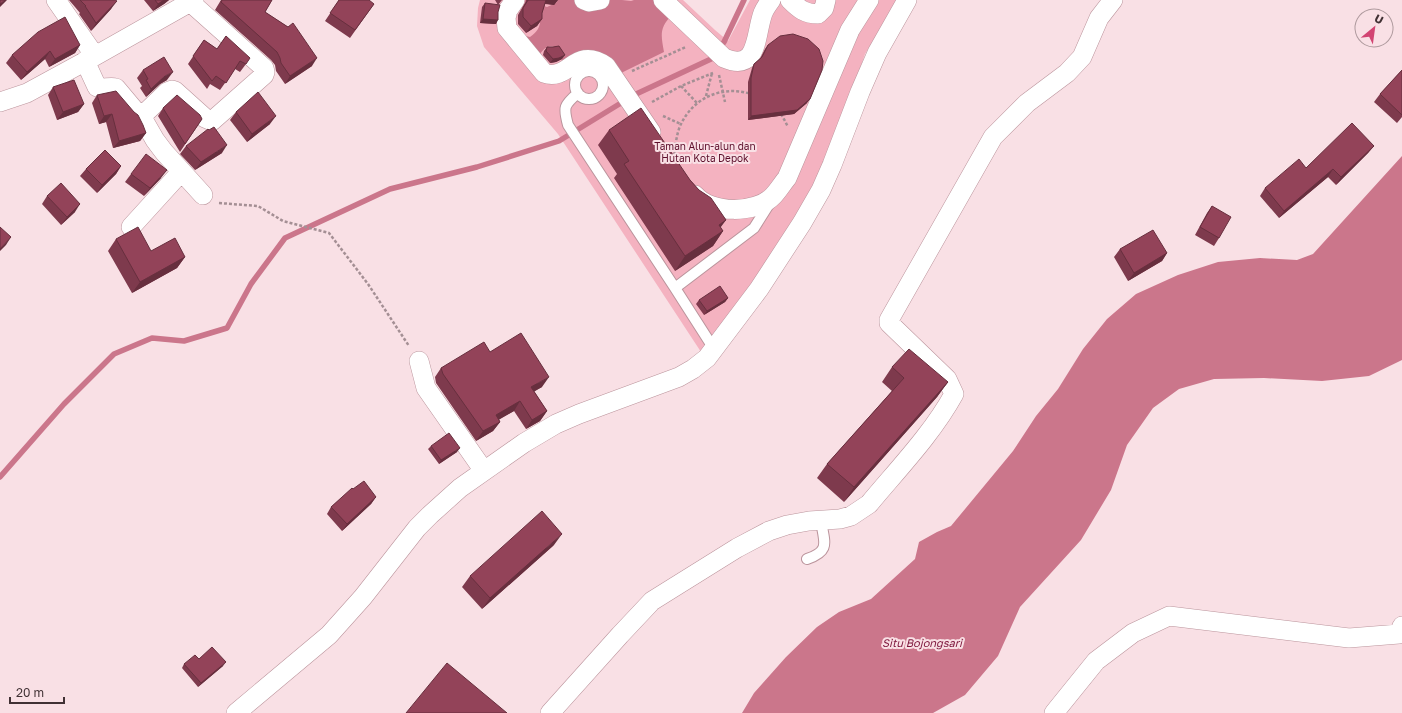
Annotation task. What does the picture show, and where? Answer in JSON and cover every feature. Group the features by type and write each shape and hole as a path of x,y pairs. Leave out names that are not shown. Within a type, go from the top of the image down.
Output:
{"street":[{"path":"56,0 90,58 97,87 102,89 112,87 116,88 137,113 140,114 155,140 181,172 203,195"},
{"path":"515,0 508,10 506,18 507,28 544,73 551,75 558,74 582,60 598,60 606,66 636,110 673,157 685,184 698,199 713,206 733,210 754,207 773,197 787,178 850,30 869,0"},
{"path":"584,0 590,2 600,0"},
{"path":"663,0 724,58 732,62 739,62 747,58 754,50 762,14 771,0"},
{"path":"790,0 801,10 809,14 818,14 824,8 826,0"},
{"path":"236,713 328,635 348,615 417,528 460,488 541,432 556,424 578,414 679,377 698,366 707,358 759,289 788,246 821,190 877,53 907,0"},
{"path":"550,713 620,635 652,602 754,538 769,531 787,526 840,519 851,516 869,504 924,437 947,407 954,394 947,379 889,323 889,320 993,137 1027,103 1067,73 1082,57 1099,18 1113,0"},
{"path":"0,102 27,93 192,1 264,68 264,75 212,121 205,118 172,90 167,92 144,114 140,114"},
{"path":"131,226 181,172"},
{"path":"419,361 426,388 484,471"},
{"path":"1054,713 1096,661 1133,633 1169,616 1349,638 1398,634 1402,626"}],"lane":[{"path":"578,93 566,103 564,112 568,125 714,349"},
{"path":"675,288 754,228 773,197"},
{"path":"807,559 817,556 823,551 825,545 821,521"}],"path":[{"path":"619,84 703,38"},
{"path":"636,110 682,86 718,71 725,102"},
{"path":"706,97 712,73"},
{"path":"682,86 697,103"},
{"path":"673,157 680,124 688,112 697,103 706,97 722,91 742,91 754,95"},
{"path":"778,111 785,121 790,133"},
{"path":"203,195 211,202 258,206 283,221 329,233 368,284 419,361"}],"green space":[{"name":"Taman Alun-alun dan Hutan Kota Depok","path":"480,0 683,0 728,41 750,0 898,0 865,54 840,128 813,189 769,267 703,355 558,134 484,47 477,26"}],"water":[{"path":"536,0 538,4 547,7 556,3 558,0 656,0 672,15 665,24 662,32 664,52 619,74 562,61 557,49 551,46 547,47 540,54 541,61 517,34 530,37 536,32 540,25 540,15 529,3 523,1"},
{"name":"Situ Bojongsari","path":"1402,156 1402,360 1369,376 1322,381 1264,378 1214,379 1179,389 1153,408 1127,445 1111,490 1081,540 1020,607 998,656 965,695 933,713 742,713 754,693 786,657 817,627 839,612 871,599 915,559 919,542 951,526 1013,451 1036,416 1058,389 1083,349 1107,319 1136,294 1178,275 1218,262 1260,258 1297,260 1313,254"}],"building":[{"path":"80,0 117,1 96,23 86,6"},
{"path":"155,0 164,0 158,4"},
{"path":"222,0 272,0 265,12 288,27 293,23 317,58 290,76 281,63 277,52 221,2"},
{"path":"339,0 369,0 374,4 355,30 330,13"},
{"path":"528,0 546,0 542,13 542,19 531,26 523,17 523,8"},
{"path":"485,3 500,5 498,20 483,19"},
{"path":"65,17 80,45 55,59 50,51 27,72 12,55 38,32"},
{"path":"793,34 808,39 819,49 823,61 822,70 810,99 797,110 751,116 751,78 754,64 762,57 768,45 780,36"},
{"path":"226,36 250,58 246,64 240,61 226,83 216,76 212,81 193,56 204,40 217,49"},
{"path":"559,46 565,55 553,59 546,51 547,47"},
{"path":"164,57 173,72 165,76 151,89 143,70"},
{"path":"1402,70 1402,115 1380,94"},
{"path":"74,80 84,104 63,112 53,87"},
{"path":"116,91 138,115 146,133 119,141 112,114 104,116 97,95"},
{"path":"258,92 276,116 252,134 236,112"},
{"path":"177,95 200,115 202,119 185,144 163,108"},
{"path":"641,108 690,180 699,190 711,198 726,220 719,225 723,231 685,256 624,164 629,161 609,130"},
{"path":"1352,123 1374,146 1341,177 1333,169 1284,211 1265,188 1299,159 1306,168"},
{"path":"214,127 227,145 201,162 186,146 208,129 209,130"},
{"path":"105,150 121,166 102,185 86,169"},
{"path":"146,154 167,170 150,188 131,174"},
{"path":"61,183 80,204 67,217 47,196"},
{"path":"1212,206 1231,217 1219,238 1200,227"},
{"path":"0,227 11,237 0,249"},
{"path":"138,227 151,251 175,238 185,257 140,282 116,239"},
{"path":"1153,230 1167,253 1134,273 1120,249"},
{"path":"720,286 728,298 707,311 699,300"},
{"path":"521,333 549,377 531,387 547,411 532,420 520,401 496,415 500,422 483,431 443,374 441,368 484,342 490,352"},
{"path":"909,349 948,382 854,487 827,464 904,378 892,367"},
{"path":"449,433 460,448 441,460 431,446"},
{"path":"364,481 376,497 347,524 331,507 352,488 353,489"},
{"path":"542,511 562,534 490,598 470,576"},
{"path":"212,647 226,662 201,683 184,664 195,655 199,659"},
{"path":"447,663 507,713 406,713"}],"waterway":[{"path":"0,477 64,404 114,354 152,338 184,341 227,328 251,284 285,238 390,189 477,167 559,141 634,95 711,59 724,42 744,0"}]}
